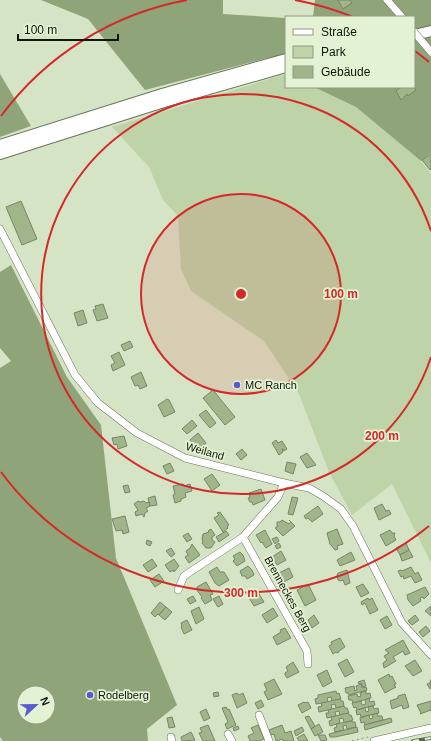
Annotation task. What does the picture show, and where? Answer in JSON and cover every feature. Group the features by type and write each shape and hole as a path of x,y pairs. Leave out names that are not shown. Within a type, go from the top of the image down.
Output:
{"highway":[{"path":"415,30 431,25"},
{"path":"415,35 431,31"},
{"path":"0,145 162,94 285,59"},
{"path":"0,154 164,102 285,67"}],"street":[{"path":"389,3 401,16"},
{"path":"415,31 431,52"},
{"name":"Weiland","path":"0,229 75,375 98,403 137,433 185,458 284,483 310,488 341,509 353,526 402,623 431,655"},
{"path":"178,590 184,576 243,537 278,497 284,483"},
{"name":"Brenneckes Berg","path":"243,537 307,650 308,664"},
{"path":"259,716 269,741"},
{"path":"374,741 431,728"},
{"path":"228,734 232,741"}],"green space":[{"path":"41,0 223,0 223,14 285,18 285,73 271,57 145,90 88,19"},
{"path":"315,0 431,0 431,153 421,161 356,107 316,88 415,88 415,16 313,16"},
{"path":"0,74 31,126 0,137"},
{"path":"285,74 285,88 316,88 356,107 421,161 431,174 431,563 392,484 352,515 329,472 299,394 264,341 191,291 181,269 178,216 163,200 149,167 112,127"},
{"path":"11,265 67,377 101,425 116,558 177,705 147,729 148,741 3,741 0,737 0,368 11,361 0,348 0,272"}],"building":[{"path":"338,0 350,0 352,3 343,9"},
{"path":"400,88 415,88 416,90 408,96 407,94 401,100 396,91"},
{"path":"431,154 431,169 430,170 422,160"},
{"path":"21,201 37,239 22,245 6,207"},
{"path":"103,304 108,318 97,321 93,310 96,309 95,306"},
{"path":"83,310 87,323 78,326 74,313"},
{"path":"130,341 133,347 124,351 121,345"},
{"path":"119,352 125,365 113,371 111,365 115,363 111,356"},
{"path":"141,372 147,386 140,389 138,385 135,386 131,377"},
{"path":"213,390 235,417 225,425 203,398"},
{"path":"167,399 175,412 164,417 158,405"},
{"path":"206,410 216,423 210,428 199,415"},
{"path":"192,420 197,426 187,434 182,429"},
{"path":"198,433 206,443 198,449 190,440"},
{"path":"124,436 127,446 118,449 117,444 114,445 112,438"},
{"path":"276,440 278,443 282,441 287,449 284,451 282,449 283,452 279,455 272,443"},
{"path":"242,449 247,455 241,460 236,454"},
{"path":"307,453 316,465 307,468 300,457"},
{"path":"287,462 296,464 293,474 285,471"},
{"path":"170,463 174,471 167,474 163,466"},
{"path":"212,474 220,485 212,491 204,479"},
{"path":"183,484 184,486 190,484 192,491 185,493 186,497 175,503 173,486"},
{"path":"128,485 130,492 125,493 123,486"},
{"path":"261,489 265,500 253,505 248,498 250,497 249,493"},
{"path":"155,496 157,505 150,506 148,498"},
{"path":"292,497 298,498 293,515 288,514"},
{"path":"138,501 144,501 146,503 149,502 150,506 146,508 148,511 145,513 144,517 142,514 136,516 135,512 138,510 134,504"},
{"path":"382,504 386,511 389,510 391,514 379,520 374,508"},
{"path":"318,506 323,514 312,522 308,518 306,519 304,516"},
{"path":"220,512 229,525 223,532 214,518 219,515 217,513"},
{"path":"125,516 129,532 123,534 122,530 116,531 112,519"},
{"path":"282,520 289,524 291,522 295,526 283,536 275,528 277,527 277,522"},
{"path":"211,529 215,535 212,537 212,540 215,542 211,548 206,548 202,543 203,534 209,532 208,531"},
{"path":"337,529 343,544 337,546 338,549 335,550 330,544 327,533"},
{"path":"265,530 272,544 266,548 256,535"},
{"path":"390,530 392,533 395,533 394,536 396,540 386,546 380,535"},
{"path":"226,531 229,535 219,542 216,537"},
{"path":"188,533 192,539 187,542 183,536"},
{"path":"277,537 279,541 275,544 272,539"},
{"path":"147,540 152,542 150,546 146,544"},
{"path":"279,543 281,547 277,549 275,546"},
{"path":"406,543 409,550 400,555 396,548"},
{"path":"192,544 200,555 189,563 185,557 188,555 186,551"},
{"path":"171,548 175,554 171,557 166,551"},
{"path":"409,550 413,557 402,561 400,555"},
{"path":"281,551 286,560 277,565 272,557"},
{"path":"240,552 245,561 237,566 233,561 235,559 233,556"},
{"path":"351,552 355,560 340,566 337,560"},
{"path":"152,559 157,566 148,572 143,565"},
{"path":"174,559 179,566 174,572 173,570 170,572 165,565"},
{"path":"248,566 254,575 247,579 245,576 242,576 240,571"},
{"path":"217,567 220,572 224,572 229,580 219,586 215,583 209,572"},
{"path":"411,567 415,574 418,572 422,580 415,583 411,576 404,579 403,576 401,577 398,571"},
{"path":"289,568 293,577 284,582 279,573"},
{"path":"347,570 350,583 345,585 343,580 338,580 337,575 338,573"},
{"path":"159,574 164,581 155,587 150,580"},
{"path":"206,582 213,594 210,595 212,600 205,604 197,590 197,587"},
{"path":"308,584 316,600 305,606 297,590"},
{"path":"363,584 369,593 361,597 356,587"},
{"path":"425,587 429,594 424,599 423,597 420,598 421,601 413,606 408,600 407,595"},
{"path":"256,589 264,602 254,606 248,596 251,594 250,591"},
{"path":"193,596 196,601 190,604 187,599"},
{"path":"219,596 223,604 218,607 213,599"},
{"path":"368,598 369,600 372,598 378,610 370,614 365,603 362,605 361,602"},
{"path":"160,602 166,607 159,615 158,614 155,617 151,613"},
{"path":"431,606 431,616 425,611"},
{"path":"166,607 172,612 165,620 159,615"},
{"path":"199,607 204,619 196,624 191,611"},
{"path":"273,608 278,616 267,623 262,615"},
{"path":"314,615 319,623 312,628 308,620"},
{"path":"415,615 419,620 412,625 408,621"},
{"path":"387,616 392,625 385,629 380,620"},
{"path":"187,620 192,630 184,634 181,623"},
{"path":"426,626 430,631 423,637 419,632"},
{"path":"285,628 291,638 277,645 273,637 281,632 280,630"},
{"path":"340,638 345,647 338,653 336,652 333,654 329,646 332,644 331,642"},
{"path":"403,640 410,653 405,655 403,651 393,657 396,661 384,668 383,663 387,660 384,656 389,653 385,650"},
{"path":"347,659 354,672 345,677 338,664"},
{"path":"415,660 422,671 413,676 405,666"},
{"path":"293,662 299,672 287,678 285,675 288,671 286,667"},
{"path":"327,670 332,682 323,687 317,675"},
{"path":"389,674 390,677 392,676 396,687 385,693 378,680"},
{"path":"274,679 282,694 268,700 264,692 267,690 264,684"},
{"path":"364,680 366,686 363,687 361,683 359,684 358,682"},
{"path":"431,682 430,689 427,684"},
{"path":"361,684 362,688 366,687 367,690 349,695 346,693 345,688 354,686 355,691 357,690 356,686"},
{"path":"336,691 337,694 339,693 341,699 332,701 331,697 327,698 328,702 316,704 315,699 318,698 318,695"},
{"path":"366,691 366,694 370,693 371,698 353,703 352,700 349,700 348,696 357,694 358,697 361,696 360,693"},
{"path":"218,692 219,696 214,697 213,693"},
{"path":"237,693 239,695 243,693 247,703 237,708 232,695"},
{"path":"405,694 409,707 403,709 402,705 392,709 390,701"},
{"path":"369,698 370,702 374,701 375,705 357,710 356,707 354,708 352,703 361,701 362,705 366,704 365,700"},
{"path":"340,699 343,701 344,706 336,708 335,704 331,705 332,709 319,712 318,707 322,706 321,703"},
{"path":"261,700 264,706 258,709 255,703"},
{"path":"431,701 431,710 420,714 421,713 417,705"},
{"path":"308,702 311,708 302,713 298,705"},
{"path":"344,706 347,708 349,713 340,715 339,711 335,712 336,716 327,718 326,713 329,713 328,710"},
{"path":"373,706 374,709 378,708 379,713 361,717 360,714 357,715 356,710 365,708 366,712 369,711 368,707"},
{"path":"226,707 228,710 229,709 236,725 227,729 225,724 228,722 222,708"},
{"path":"206,709 210,718 204,721 200,712"},
{"path":"348,713 351,715 353,720 344,723 343,718 339,719 340,723 330,726 329,721 332,720 331,717"},
{"path":"377,713 378,716 382,716 383,720 365,725 364,722 361,723 360,718 369,715 370,719 373,718 372,715"},
{"path":"309,716 315,726 311,729 305,717"},
{"path":"172,717 175,727 169,728 167,718"},
{"path":"391,718 392,722 365,730 364,725"},
{"path":"352,721 355,722 356,727 347,729 346,725 343,726 344,730 335,732 334,728 337,727 336,724"},
{"path":"319,724 323,732 315,736 311,729"},
{"path":"208,725 215,741 203,741 199,733 202,732 200,728"},
{"path":"258,725 264,739 259,741 250,741 248,736 254,733 251,728"},
{"path":"282,725 285,733 291,731 294,741 283,741 283,739 276,741 274,734 271,735 269,730"},
{"path":"238,726 239,729 234,731 233,728"},
{"path":"302,727 304,731 296,736 294,731"},
{"path":"357,727 358,732 335,737 330,737 329,734"},
{"path":"191,732 195,740 182,741 181,737"},
{"path":"304,734 308,741 299,741 297,738"},
{"path":"318,735 325,735 327,740 321,741"}],"railway":[{"path":"413,741 431,738"}],"place":[{"name":"MC Ranch","path":"237,385"},
{"name":"Rodelberg","path":"90,695"}]}
